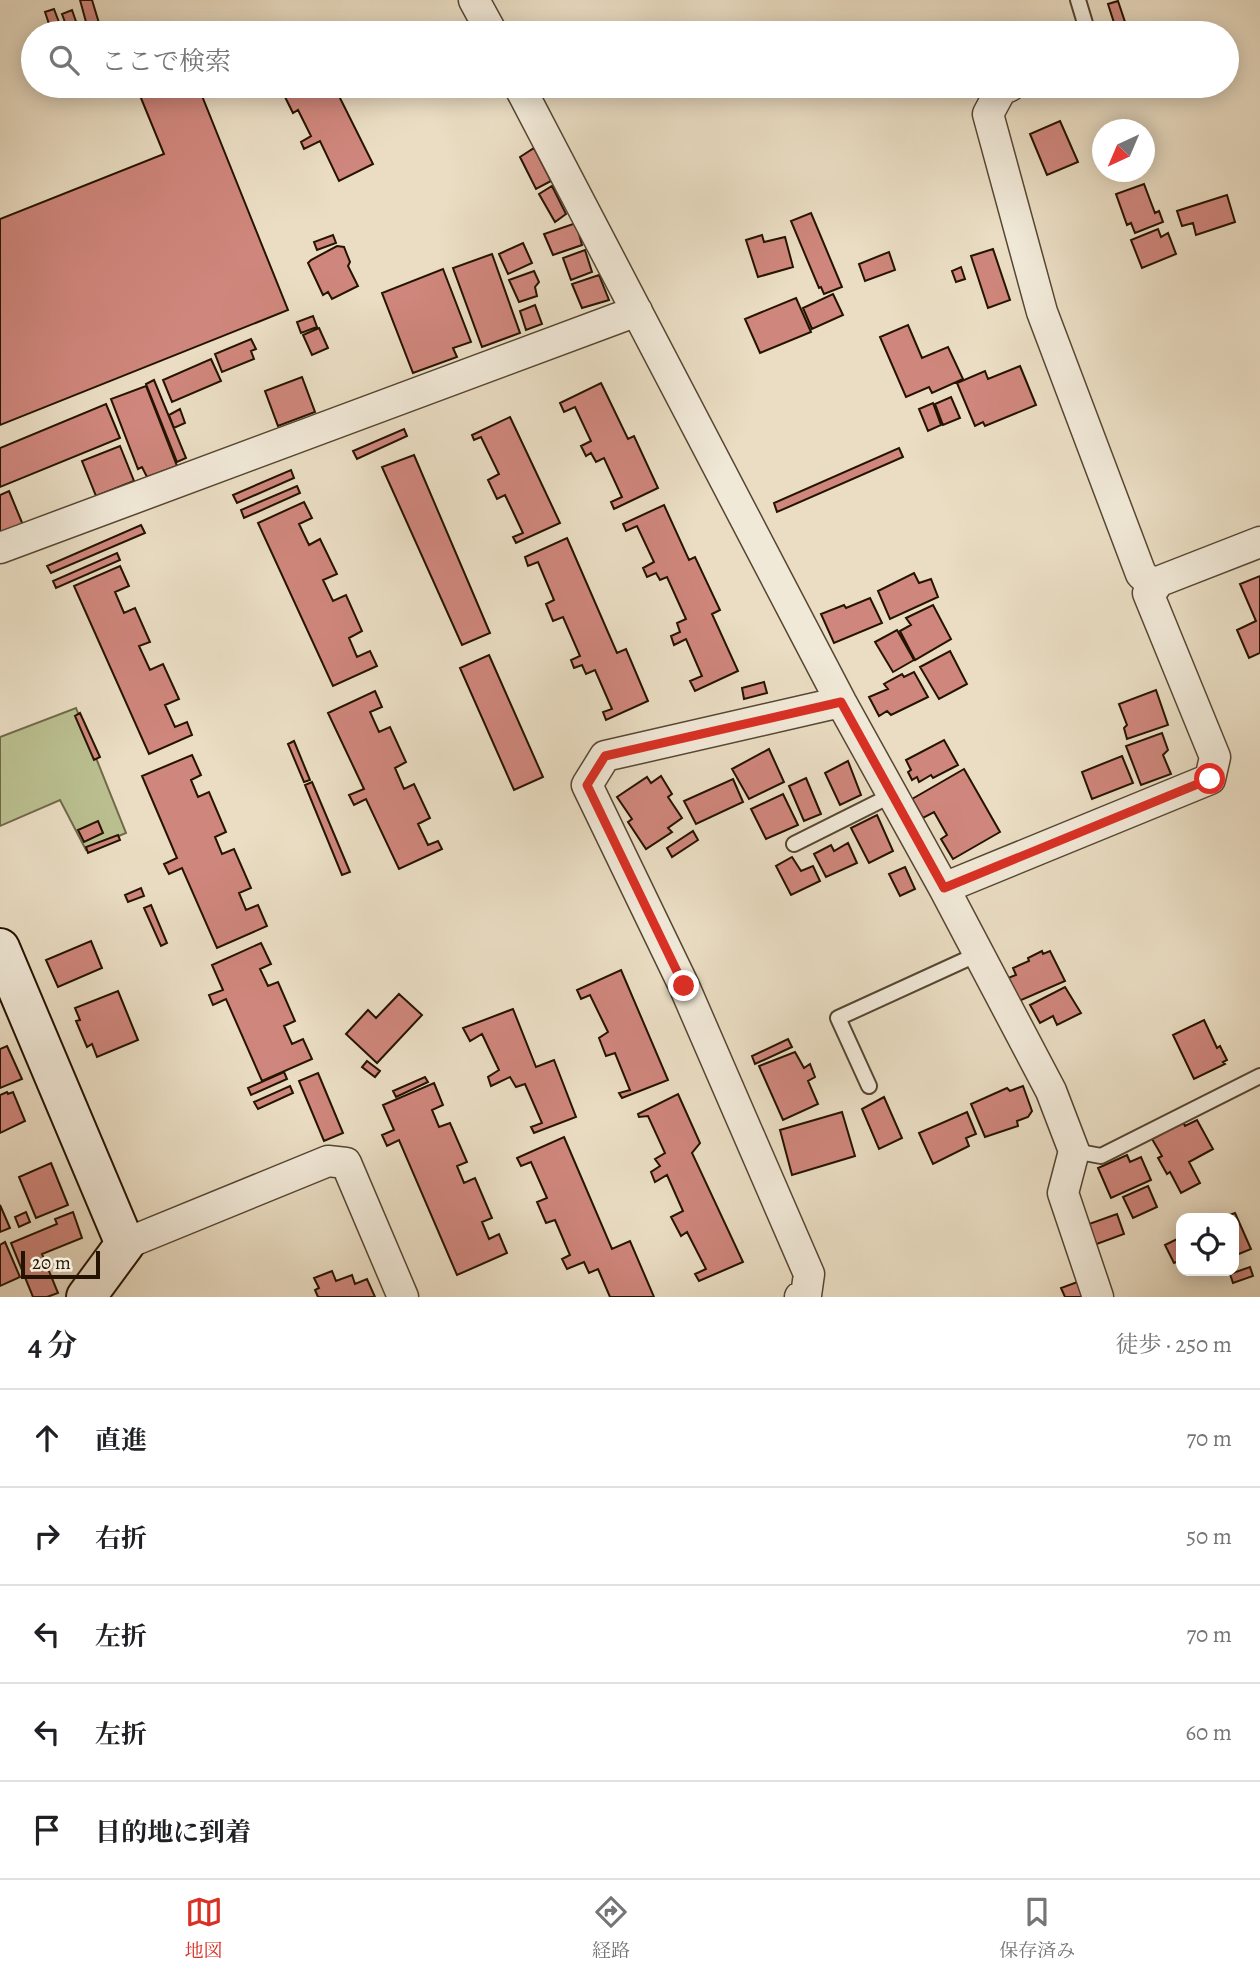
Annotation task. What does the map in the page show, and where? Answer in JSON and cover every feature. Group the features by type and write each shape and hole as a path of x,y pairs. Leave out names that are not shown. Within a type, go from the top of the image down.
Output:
{"street":[{"path":"474,0 485,21"},
{"path":"525,98 841,702 944,888 1051,1091 1074,1151 1063,1192 1098,1297"},
{"path":"997,98 988,114 1042,312 1141,575 1154,587"},
{"path":"0,548 637,311"},
{"path":"944,888 1210,779 1214,757 1148,593 1160,581 1260,542"},
{"path":"800,1297 806,1295 809,1274 684,986 587,785 605,756 841,702"},
{"path":"0,948 125,1244"},
{"path":"86,1297 125,1244 328,1161 346,1163 403,1297"}],"lane":[{"path":"1078,0 1084,21"},
{"path":"794,844 892,795"},
{"path":"869,1086 838,1018 978,954"},
{"path":"1074,1151 1101,1156 1260,1076"}],"green space":[{"path":"76,708 126,833 86,850 60,800 0,826 0,737"}],"building":[{"path":"80,0 92,0 98,21 86,21"},
{"path":"1118,1 1125,21 1113,21 1108,4"},
{"path":"54,9 58,21 48,21 45,12"},
{"path":"72,10 76,21 65,21 62,14"},
{"path":"141,98 203,98 288,310 0,425 0,219 164,154"},
{"path":"286,98 340,98 373,164 339,181 320,141 304,149 301,142 311,136 298,110 293,113"},
{"path":"1060,121 1078,162 1047,175 1030,134"},
{"path":"534,148 551,181 536,189 520,157"},
{"path":"1144,184 1155,213 1159,211 1163,222 1135,233 1131,223 1127,225 1116,194"},
{"path":"552,186 566,214 555,222 539,194"},
{"path":"1227,195 1235,222 1196,235 1193,223 1182,226 1177,211"},
{"path":"811,213 842,287 824,294 791,221"},
{"path":"576,223 582,245 553,255 544,234"},
{"path":"1158,229 1161,237 1168,233 1176,254 1142,268 1131,240"},
{"path":"333,235 336,243 317,250 314,242"},
{"path":"762,235 764,242 785,237 793,267 758,277 746,240"},
{"path":"523,243 532,263 508,274 499,254"},
{"path":"337,246 344,247 350,262 348,266 358,286 332,299 328,292 323,295 308,263"},
{"path":"993,249 1010,300 988,308 971,256"},
{"path":"585,250 592,272 571,280 563,258"},
{"path":"889,252 895,270 865,281 859,264"},
{"path":"492,254 520,333 482,347 453,268"},
{"path":"961,267 965,279 956,282 952,271"},
{"path":"443,269 471,342 453,348 457,357 413,373 382,293"},
{"path":"534,271 539,282 535,287 537,296 519,302 509,280"},
{"path":"599,275 609,300 582,308 572,284"},
{"path":"833,294 843,315 812,329 803,308"},
{"path":"796,298 811,332 760,353 745,319"},
{"path":"535,305 542,324 526,330 520,311"},
{"path":"313,316 317,327 301,333 297,322"},
{"path":"908,325 922,358 948,347 963,379 932,393 929,387 906,397 880,337"},
{"path":"319,328 328,348 312,355 303,335"},
{"path":"251,339 256,349 251,351 254,359 222,372 215,354"},
{"path":"211,359 221,381 172,402 163,380"},
{"path":"1020,366 1036,405 985,426 983,422 975,426 957,383 985,371 988,379"},
{"path":"302,377 315,412 278,426 265,391"},
{"path":"154,380 186,458 177,462 146,384"},
{"path":"601,383 628,439 634,436 658,488 614,509 611,502 622,497 604,458 596,462 591,453 586,456 581,446 591,441 575,407 564,412 560,403"},
{"path":"146,386 177,466 147,477 142,467 138,469 111,399"},
{"path":"951,397 960,418 943,425 935,404"},
{"path":"933,403 941,425 928,431 919,409"},
{"path":"106,404 120,438 0,487 0,448"},
{"path":"180,409 185,423 174,428 169,415"},
{"path":"510,417 560,523 516,543 513,537 523,533 505,495 497,499 488,480 499,474 481,437 474,440 472,435"},
{"path":"404,429 407,436 357,459 353,451"},
{"path":"120,446 134,481 96,496 82,461"},
{"path":"899,448 903,457 777,512 774,503"},
{"path":"414,455 490,633 462,645 382,467"},
{"path":"291,470 294,478 237,503 233,495"},
{"path":"297,486 300,493 244,518 241,510"},
{"path":"9,491 23,525 0,534 0,495"},
{"path":"304,502 312,518 299,524 309,545 320,539 337,574 323,580 333,601 346,595 362,631 349,638 357,657 370,651 377,666 333,686 258,523"},
{"path":"664,505 689,560 695,557 720,610 712,614 738,671 695,691 690,681 702,676 686,639 674,645 671,636 680,632 677,623 686,619 667,577 660,580 656,573 647,577 643,568 654,562 637,526 626,531 623,524"},
{"path":"141,525 145,533 51,573 47,566"},
{"path":"567,538 617,653 626,649 648,701 606,720 603,712 612,709 595,670 586,674 582,665 574,668 571,660 580,656 563,617 553,621 546,604 554,600 538,562 528,566 525,557"},
{"path":"117,553 120,560 56,588 53,581"},
{"path":"120,566 129,586 115,592 124,613 135,608 150,642 139,646 150,670 163,664 179,699 165,705 175,727 187,722 192,735 149,754 74,586"},
{"path":"914,573 919,583 931,579 938,597 890,619 878,591"},
{"path":"1260,576 1260,653 1249,658 1237,630 1256,621 1240,584"},
{"path":"870,598 882,623 834,643 821,614"},
{"path":"933,605 951,639 915,660 900,631 911,625 906,618"},
{"path":"897,630 914,660 893,672 875,642"},
{"path":"950,651 967,684 939,699 920,667"},
{"path":"489,655 543,777 514,790 460,668"},
{"path":"914,672 928,697 891,715 887,711 879,716 869,697 888,689 884,684 889,681 902,674 904,677"},
{"path":"764,682 767,693 744,699 742,688"},
{"path":"1156,690 1168,725 1127,739 1124,728 1127,725 1119,704"},
{"path":"375,691 382,707 370,712 379,732 390,727 406,762 395,768 404,789 414,784 430,818 418,824 428,845 438,841 442,849 399,869 366,799 354,805 349,795 364,789 328,713"},
{"path":"80,713 100,757 94,760 75,716"},
{"path":"1162,733 1168,750 1163,755 1171,774 1141,785 1126,746"},
{"path":"944,740 958,765 933,778 931,775 919,782 917,777 912,780 906,760"},
{"path":"294,741 310,780 304,782 288,744"},
{"path":"769,749 784,782 749,799 732,769"},
{"path":"192,755 201,775 191,780 198,797 209,792 226,832 215,837 222,854 234,849 251,888 239,893 246,910 258,905 267,926 217,948 182,868 169,874 164,864 177,858 142,776"},
{"path":"1122,756 1133,783 1092,799 1082,772"},
{"path":"848,761 861,795 840,805 825,773"},
{"path":"964,769 1000,832 953,859 941,839 947,835 934,812 923,818 912,799"},
{"path":"661,776 672,794 668,797 682,818 668,828 672,832 646,849 628,822 632,819 617,797 647,777 651,783"},
{"path":"806,778 821,814 804,821 789,786"},
{"path":"733,779 743,802 696,824 684,801"},
{"path":"312,782 350,872 342,875 305,785"},
{"path":"783,794 798,825 766,839 751,809"},
{"path":"877,815 893,851 869,863 851,828"},
{"path":"98,821 103,833 84,842 78,830"},
{"path":"693,831 698,840 672,857 667,848"},
{"path":"118,835 120,840 88,853 86,847"},
{"path":"848,843 857,863 826,877 814,854 831,845 834,851"},
{"path":"792,857 801,871 813,866 820,881 791,895 776,866"},
{"path":"905,867 915,889 900,896 889,874"},
{"path":"141,888 144,896 128,902 125,895"},
{"path":"151,905 167,943 161,946 144,908"},
{"path":"91,941 102,968 58,987 46,960"},
{"path":"261,943 271,964 260,969 268,986 278,982 295,1021 284,1026 292,1044 303,1039 312,1059 262,1081 226,999 213,1005 209,995 223,990 212,965"},
{"path":"1042,951 1043,954 1050,951 1065,981 1019,1001 1008,978 1016,975 1013,968"},
{"path":"621,970 668,1080 622,1098 619,1093 630,1090 615,1053 606,1056 599,1038 608,1032 590,995 581,999 577,990"},
{"path":"1065,987 1081,1013 1057,1025 1053,1016 1040,1023 1030,1005"},
{"path":"118,991 138,1040 97,1057 92,1044 87,1047 76,1021 80,1020 75,1008"},
{"path":"399,994 422,1015 377,1063 346,1034 368,1010 376,1018"},
{"path":"513,1009 536,1067 554,1060 576,1117 534,1133 531,1127 542,1123 525,1084 516,1087 510,1077 491,1086 488,1077 499,1070 482,1034 470,1041 463,1028"},
{"path":"1204,1020 1217,1048 1220,1046 1227,1060 1223,1062 1225,1064 1194,1079 1173,1035"},
{"path":"788,1039 792,1047 755,1064 752,1056"},
{"path":"7,1046 22,1079 0,1088 0,1049"},
{"path":"795,1052 804,1068 810,1064 815,1077 808,1081 818,1104 783,1120 759,1066"},
{"path":"367,1061 380,1071 375,1077 362,1067"},
{"path":"284,1072 287,1079 251,1095 248,1088"},
{"path":"318,1073 343,1133 324,1141 299,1081"},
{"path":"425,1077 428,1082 396,1097 393,1091"},
{"path":"434,1083 443,1105 432,1110 439,1127 450,1123 467,1162 457,1166 464,1183 475,1178 492,1218 482,1222 489,1239 499,1234 507,1253 457,1275 399,1140 387,1146 382,1135 394,1130 383,1105"},
{"path":"290,1086 293,1093 258,1109 254,1102"},
{"path":"1023,1086 1032,1111 1028,1117 1017,1121 1018,1126 985,1137 971,1104 1007,1088 1010,1091"},
{"path":"13,1092 25,1121 0,1133 0,1095"},
{"path":"678,1094 700,1143 692,1153 743,1262 699,1281 695,1274 706,1269 687,1232 681,1236 671,1217 683,1211 667,1175 655,1182 651,1172 660,1166 655,1159 665,1153 648,1116 639,1117 638,1114"},
{"path":"884,1097 902,1138 879,1149 862,1109"},
{"path":"842,1112 855,1156 792,1175 780,1130"},
{"path":"967,1112 976,1134 966,1138 969,1146 933,1164 919,1133"},
{"path":"1197,1120 1213,1149 1189,1162 1200,1183 1181,1193 1170,1172 1167,1174 1158,1158 1162,1156 1152,1139 1183,1122 1185,1126"},
{"path":"564,1137 612,1249 630,1241 654,1297 610,1297 598,1269 589,1273 584,1262 567,1269 562,1259 570,1255 555,1220 546,1223 537,1202 547,1198 531,1162 521,1166 517,1158"},
{"path":"1127,1155 1130,1162 1141,1157 1151,1180 1111,1198 1098,1168"},
{"path":"51,1163 68,1205 36,1218 19,1177"},
{"path":"1148,1186 1157,1207 1133,1218 1123,1197"},
{"path":"0,1205 10,1228 0,1232"},
{"path":"26,1212 30,1222 19,1227 15,1217"},
{"path":"73,1212 82,1238 42,1254 58,1293 47,1297 33,1297 11,1243 57,1224 55,1219"},
{"path":"1117,1214 1124,1234 1094,1245 1086,1225"},
{"path":"1239,1222 1251,1249 1239,1254"},
{"path":"1176,1240 1176,1262 1174,1263 1165,1245"},
{"path":"5,1242 20,1277 0,1286 0,1245"},
{"path":"1250,1267 1253,1276 1233,1283 1231,1276 1239,1276 1239,1271"},
{"path":"332,1271 336,1281 352,1275 355,1284 367,1279 375,1297 318,1297 315,1290 319,1288 314,1278"},
{"path":"1080,1281 1086,1297 1065,1297 1061,1288"}],"route":[{"path":"684,986 587,785 605,756 841,702 944,888 1210,779"}]}
